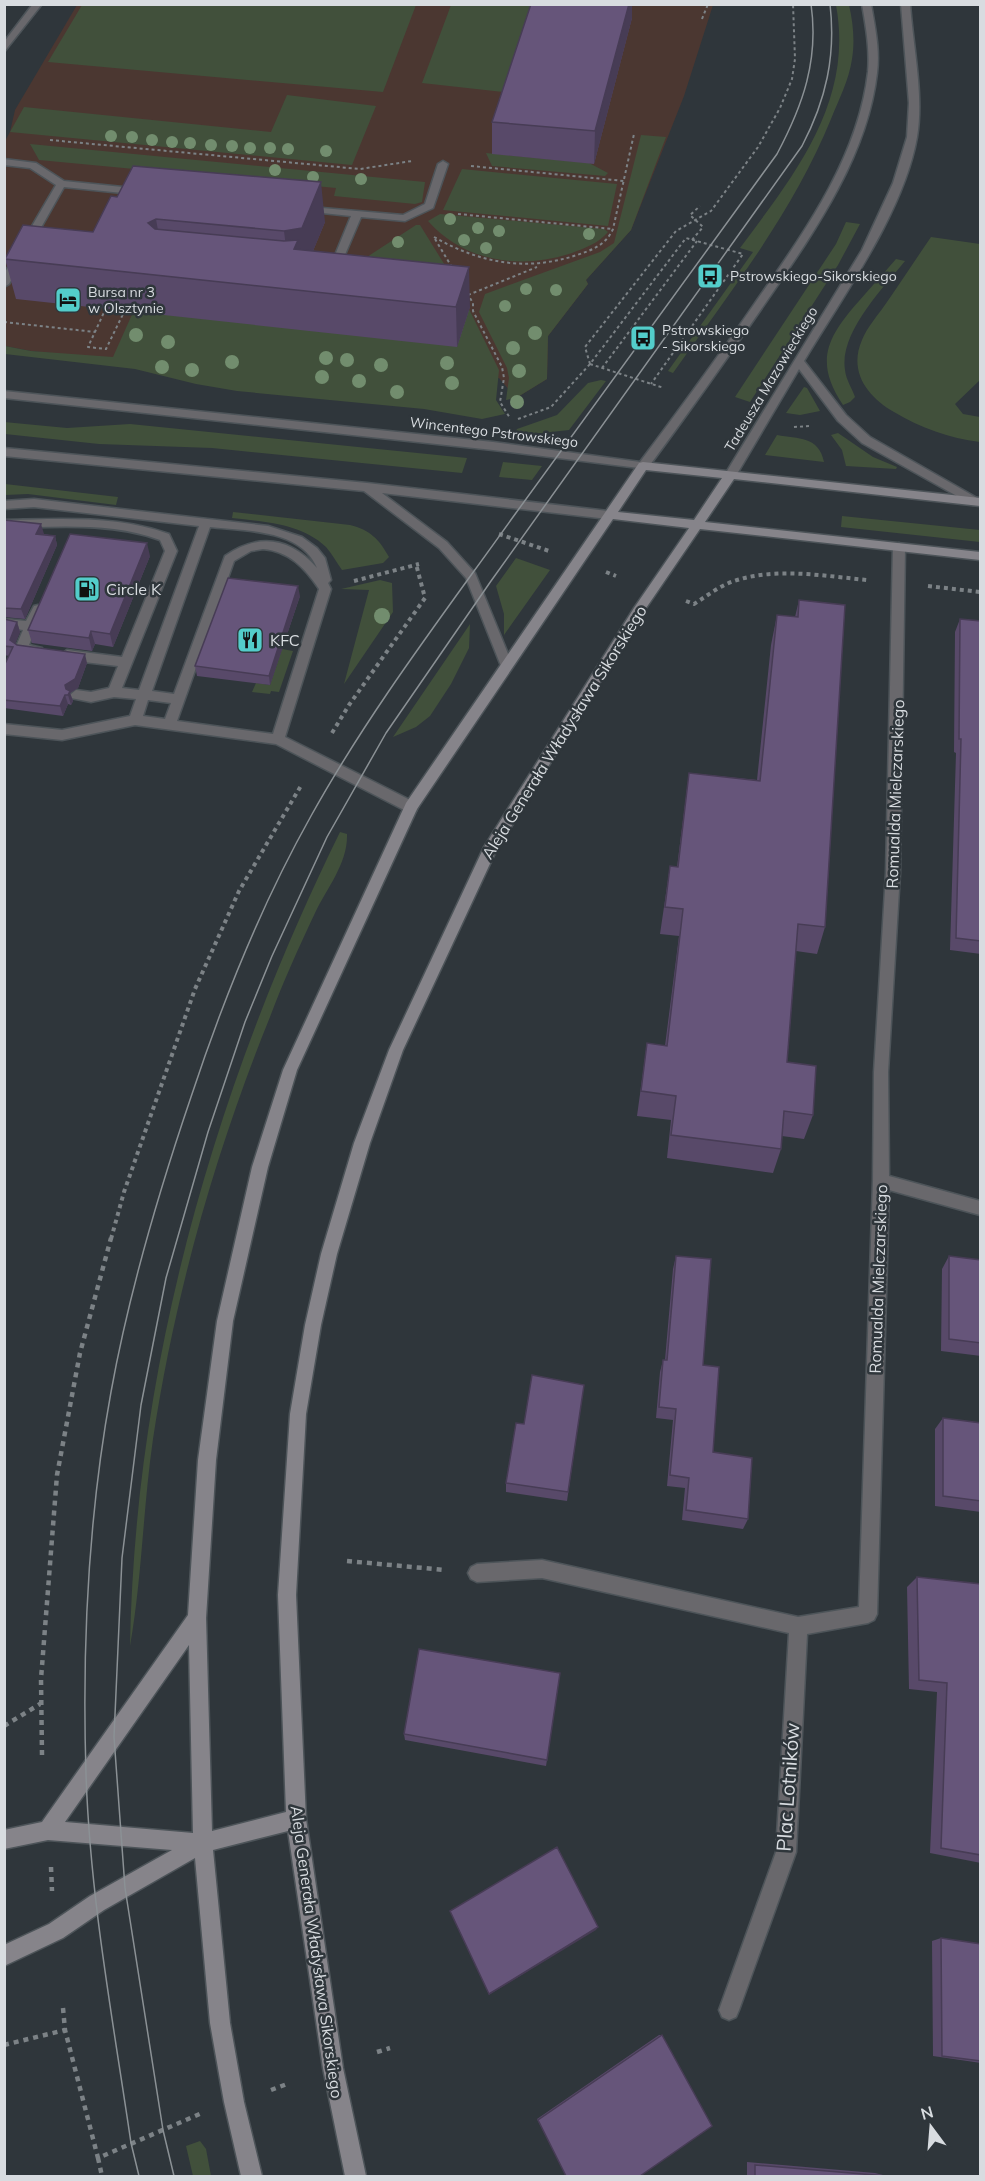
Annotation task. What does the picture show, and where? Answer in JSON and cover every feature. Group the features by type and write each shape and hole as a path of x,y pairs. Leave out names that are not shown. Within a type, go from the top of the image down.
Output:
{"main road":[{"name":"Wincentego Pstrowskiego","path":"643,466 977,501"},
{"path":"251,2176 234,2102 220,2023 203,1843 197,1618 207,1460 225,1321 260,1167 290,1070 411,807 643,466"},
{"name":"Tadeusza Mazowieckiego","path":"696,525 730,476"},
{"path":"608,515 981,556"},
{"name":"Aleja Generała Władysława Sikorskiego","path":"355,2176 342,2125 296,1819 287,1595 298,1414 313,1325 329,1254 362,1143 396,1050 489,851 638,610 696,525"},
{"path":"48,1830 197,1618"},
{"path":"4,1956 56,1931 97,1903 203,1843 296,1819"},
{"path":"4,1840 48,1830 203,1843"}],"street":[{"path":"4,49 38,4"},
{"path":"643,466 709,378 804,240 847,163 872,80 872,34 866,4"},
{"name":"Tadeusza Mazowieckiego","path":"730,476 867,250 898,183 912,137 914,103 905,4"},
{"path":"4,162 33,165 61,184 156,194"},
{"path":"286,207 405,218 429,206 443,164"},
{"path":"4,284 61,184"},
{"path":"312,273 337,262 357,214"},
{"path":"798,361 842,418 866,440 977,501"},
{"name":"Wincentego Pstrowskiego","path":"4,394 493,446 643,466"},
{"path":"4,452 367,487 608,515"},
{"path":"367,487 443,544 471,576 507,666"},
{"path":"4,505 34,503 268,530 295,538 313,549 323,565 326,589 278,739"},
{"path":"73,529 83,509"},
{"path":"135,720 206,523"},
{"path":"4,524 73,529 150,530 196,552"},
{"path":"114,692 171,552 165,537"},
{"path":"169,725 229,559 249,547 279,546 301,557 312,567 326,589"},
{"name":"Romualda Mielczarskiego","path":"477,1573 542,1569 798,1626 868,1614 882,1181 881,1072 893,873 899,547"},
{"path":"44,594 21,649 127,662"},
{"path":"4,623 30,626 31,624"},
{"path":"76,695 91,697 114,692 178,699"},
{"path":"4,729 62,735 135,720 278,739 411,807"},
{"path":"882,1181 981,1208"},
{"name":"Plac Lotników","path":"729,2010 786,1852 798,1626"}],"path":[{"path":"702,19 708,4"},
{"path":"590,364 585,347 675,231 711,211 758,147 780,108 792,79 795,59 794,4"},
{"path":"468,295 539,266 558,262 599,246 610,238 634,134"},
{"path":"41,139 360,168 406,160 624,181"},
{"path":"692,240 703,227 690,215 700,206"},
{"path":"452,213 613,229"},
{"path":"430,230 457,276"},
{"path":"434,237 458,251 484,260 539,266"},
{"path":"505,423 550,408 590,364 686,238 743,254 651,384"},
{"path":"602,368 698,241"},
{"path":"463,285 473,303 473,311 502,367 504,378 500,402 507,414"},
{"path":"462,302 473,303"},
{"path":"106,308 88,347 106,350 125,310"},
{"path":"4,322 95,333"},
{"path":"590,364 664,388"},
{"path":"790,426 800,428 814,426"},
{"path":"493,532 552,552"},
{"path":"42,1755 40,1704 57,1475 80,1353 124,1192 195,989 239,891 349,705 424,598 417,565 344,584"},
{"path":"686,601 694,604 720,587 762,574 782,573 981,592"},
{"path":"347,1561 477,1573"},
{"path":"4,1726 40,1704"},
{"path":"51,1867 52,1892"},
{"path":"63,2008 65,2030 102,2176"},
{"path":"4,2044 65,2030"},
{"path":"377,2052 390,2048"},
{"path":"271,2090 288,2085"},
{"path":"98,2158 202,2113"}],"shaded area":[{"path":"77,5 713,5 684,96 631,230 586,280 588,284 548,336 547,379 516,398 499,378 424,390 31,351 5,346 4,143 10,132 15,110"}],"green space":[{"path":"82,5 416,5 383,92 48,62"},
{"path":"451,5 533,5 512,93 422,83"},
{"path":"836,5 849,5 853,32 852,59 849,74 816,153 780,219 760,250 673,373 668,371 753,252 740,248 799,165 815,136 828,105 836,74 839,40"},
{"path":"287,95 376,106 352,165 10,132 24,107 271,132"},
{"path":"641,135 666,137 631,230 586,280 588,284 548,336 547,379 516,398 506,400 509,378 507,368 479,312 485,294 600,252 614,243"},
{"path":"30,144 425,182 422,202 415,204 334,196 336,188 39,160"},
{"path":"486,153 589,163 608,173 605,176 492,166"},
{"path":"462,169 617,184 608,226 443,210"},
{"path":"440,214 604,229 608,232 587,247 553,258 533,261 494,259 476,254 442,235 428,221"},
{"path":"846,222 860,224 838,265 750,402 735,397 836,244"},
{"path":"416,225 420,225 464,296 347,270"},
{"path":"931,237 980,244 980,380 955,404 963,414 980,417 980,442 936,432 894,412 876,399 859,373 858,352 864,335"},
{"path":"896,259 905,261 864,312 849,341 845,356 845,370 855,397 843,405 829,376 828,350 832,338 848,314"},
{"path":"469,309 499,370 496,400 505,414 482,419 424,409 237,391 196,384 135,369 5,354 5,346 31,351 113,357 134,310"},
{"path":"606,381 569,430 533,434 515,433 517,429 557,415 588,383"},
{"path":"804,387 807,388 820,411 800,415 786,413"},
{"path":"4,422 67,428 130,424 467,458 462,473 212,448 99,444 5,434"},
{"path":"838,433 873,457 897,467 896,469 846,466 842,450 831,435"},
{"path":"777,435 800,438 812,443 818,447 824,462 765,455"},
{"path":"503,462 542,466 532,480 499,477"},
{"path":"4,484 118,497 116,505 28,494 5,495"},
{"path":"233,512 350,525 373,536 389,557 383,563 342,570 326,547 305,533 282,525 232,518"},
{"path":"842,516 980,530 980,542 841,527"},
{"path":"516,558 550,570 504,635 504,614 496,586"},
{"path":"380,580 392,583 393,612 344,684 369,590 341,589"},
{"path":"470,624 469,648 451,684 430,716 416,727 393,737"},
{"path":"282,649 293,651 279,692 271,691 270,694 252,692 256,683 270,685"},
{"path":"340,832 347,834 344,855 291,965 250,1068 215,1172 185,1278 153,1439 130,1646 135,1540 147,1435 166,1331 190,1228 220,1126 256,1026 296,928"},
{"path":"200,2141 206,2149 211,2176 193,2176 186,2146"}],"building":[{"path":"531,4 629,4 595,131 492,122"},
{"path":"133,166 321,182 302,228 284,231 156,219 148,223 155,229 284,241 298,240 294,249 469,267 456,307 5,259 23,225 93,232 111,196 117,197"},
{"path":"4,520 41,524 36,534 55,536 21,609 4,608"},
{"path":"70,534 147,543 110,634 91,631 89,638 28,630"},
{"name":"KFC","path":"228,578 298,586 269,676 195,666"},
{"path":"799,600 845,605 825,927 798,924 787,1062 816,1066 813,1115 784,1111 781,1149 671,1135 676,1096 641,1091 647,1043 667,1046 683,909 665,907 670,866 678,867 689,773 760,781 777,615 798,617"},
{"path":"4,619 17,622 10,640 17,645 85,654 75,679 65,685 70,691 68,695 65,695 60,706 4,700 4,666 13,647 4,646"},
{"path":"960,619 981,621 981,941 956,938 961,739 959,739"},
{"path":"676,1256 711,1259 703,1365 719,1367 713,1452 752,1458 748,1519 686,1510 689,1478 670,1475 676,1409 659,1407 663,1360 667,1360"},
{"path":"949,1256 981,1260 981,1343 949,1339"},
{"path":"532,1375 584,1385 568,1492 506,1483 516,1423 524,1424"},
{"path":"943,1418 981,1423 981,1501 943,1496"},
{"path":"917,1577 981,1584 981,1855 941,1848 947,1683 919,1680"},
{"path":"419,1649 560,1673 547,1760 404,1734"},
{"path":"557,1847 598,1927 489,1994 450,1911"},
{"path":"941,1938 981,1944 981,2061 942,2056"},
{"path":"662,2035 712,2126 640,2176 566,2176 538,2120"},
{"path":"755,2165 886,2176 755,2176"}],"tram line":[{"path":"139,2176 131,2143 110,2005 92,1867 86,1774 86,1631 97,1487 111,1392 145,1243 167,1170 203,1061 244,954 259,918 311,816 358,738 408,664 777,154 794,118 807,82 813,44 811,4"},
{"path":"174,2176 163,2130 125,1888 114,1737 122,1558 141,1405 166,1278 208,1132 245,1022 272,956 327,837 386,733 491,581 802,146 817,112 827,77 832,42 830,4"}],"place":[{"name":"Pstrowskiego-Sikorskiego","path":"710,276"},
{"name":"Bursa nr 3 w Olsztynie","path":"68,300"},
{"name":"Pstrowskiego - Sikorskiego","path":"643,338"},
{"name":"Circle K","path":"87,589"},
{"name":"KFC","path":"250,640"}]}
